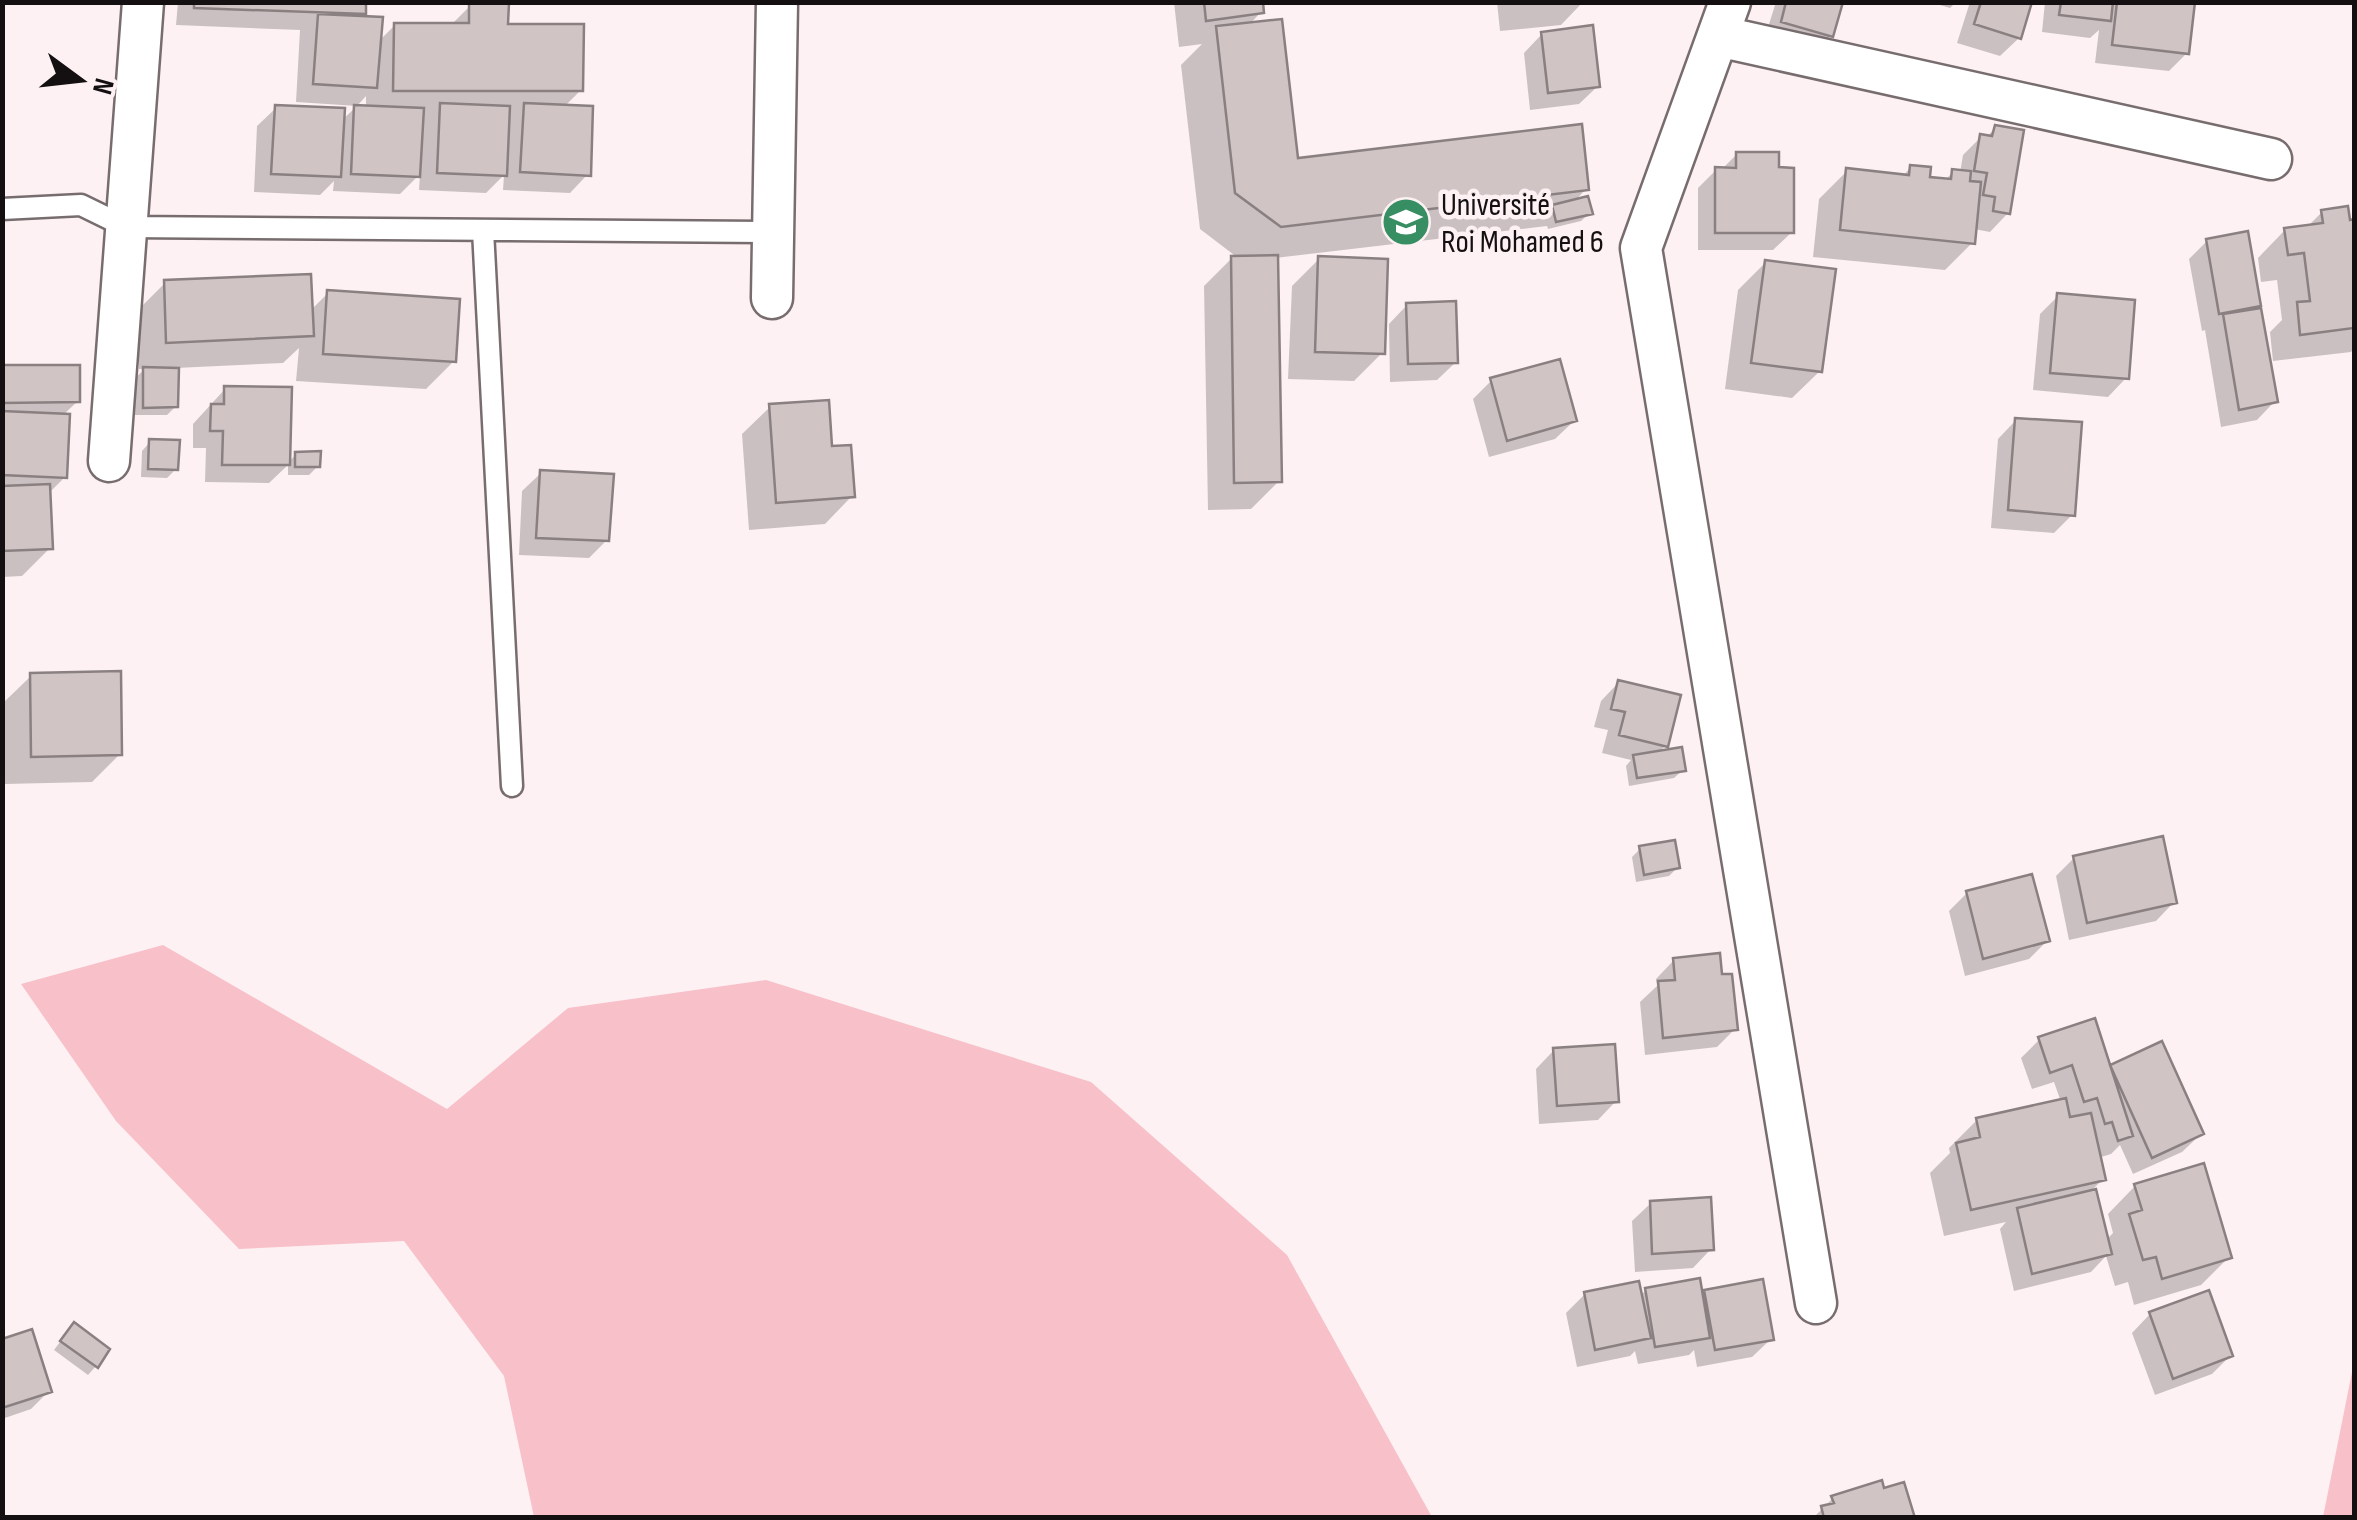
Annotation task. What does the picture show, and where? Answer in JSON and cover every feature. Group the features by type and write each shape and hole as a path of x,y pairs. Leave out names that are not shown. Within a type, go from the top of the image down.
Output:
{"street":[{"path":"109,460 143,2"},
{"path":"772,298 776,2"},
{"path":"1816,1303 1642,248 1724,19 2271,160"}],"lane":[{"path":"2,209 81,205 126,227 774,232"},
{"path":"483,230 512,786"}],"shaded area":[{"path":"163,945 447,1109 568,1008 766,980 1091,1082 1287,1255 1432,1517 534,1517 504,1376 404,1241 239,1249 116,1121 21,984"},
{"path":"2354,1362 2354,1517 2323,1517"}],"building":[{"path":"194,2 366,2 366,14 194,8"},
{"path":"1204,2 1263,2 1264,13 1206,21"},
{"path":"1786,2 1843,2 1833,37 1781,22"},
{"path":"1981,2 2032,2 2021,39 1974,24"},
{"path":"2061,2 2113,2 2111,21 2059,15"},
{"path":"2117,2 2195,2 2189,54 2112,45"},
{"path":"469,3 509,3 508,24 584,24 583,91 393,91 394,23 469,23"},
{"path":"318,14 383,17 377,88 313,84"},
{"path":"1282,19 1298,158 1582,124 1589,190 1281,227 1235,193 1216,26"},
{"path":"1593,25 1600,87 1548,93 1541,32"},
{"path":"440,103 510,106 507,176 437,173"},
{"path":"524,103 593,106 591,176 520,172"},
{"path":"275,105 345,108 341,177 271,174"},
{"path":"354,105 424,108 420,177 351,174"},
{"path":"1995,125 2024,130 2010,214 1993,211 1995,197 1983,195 1987,173 1974,171 1980,134 1992,136"},
{"path":"1736,152 1779,152 1779,167 1794,168 1794,233 1715,233 1715,167 1736,168"},
{"path":"1910,165 1931,167 1930,177 1951,179 1952,169 1971,171 1970,181 1981,182 1975,244 1840,230 1846,168 1909,175"},
{"path":"1588,196 1593,214 1556,222 1552,205"},
{"path":"2348,206 2350,220 2354,219 2354,328 2300,335 2297,302 2310,301 2304,253 2288,255 2284,228 2323,223 2321,210"},
{"path":"2248,231 2261,306 2219,314 2206,239"},
{"path":"1278,255 1282,482 1234,483 1231,256"},
{"path":"1318,256 1388,259 1385,354 1315,352"},
{"path":"1765,260 1836,269 1822,372 1751,363"},
{"path":"311,274 314,336 166,343 164,280"},
{"path":"327,290 460,299 456,362 323,354"},
{"path":"2057,293 2135,300 2129,379 2050,373"},
{"path":"1456,301 1458,363 1408,364 1406,303"},
{"path":"2261,308 2278,402 2239,410 2223,314"},
{"path":"1560,359 1577,421 1507,441 1490,378"},
{"path":"2,365 80,365 80,402 2,403"},
{"path":"143,367 179,368 178,407 143,408"},
{"path":"224,386 292,387 290,465 222,465 223,431 210,431 211,404 224,404"},
{"path":"829,400 832,446 851,445 855,497 776,503 769,404"},
{"path":"2,411 70,414 67,478 2,475"},
{"path":"2015,418 2082,422 2075,516 2008,510"},
{"path":"149,439 180,440 178,470 148,469"},
{"path":"321,451 320,467 295,467 295,452"},
{"path":"540,470 614,474 609,541 536,538"},
{"path":"50,484 53,549 2,551 2,486"},
{"path":"121,671 122,755 31,757 30,673"},
{"path":"1618,680 1681,695 1668,747 1619,735 1625,712 1611,709"},
{"path":"1682,747 1686,771 1637,778 1633,755"},
{"path":"2163,836 2177,903 2087,923 2073,856"},
{"path":"1675,840 1680,868 1644,875 1639,846"},
{"path":"2032,874 2050,941 1983,959 1966,891"},
{"path":"1720,953 1722,974 1732,974 1738,1030 1663,1038 1658,981 1675,980 1673,958"},
{"path":"2095,1018 2133,1136 2118,1141 2112,1122 2105,1124 2097,1098 2084,1102 2072,1065 2050,1073 2038,1037"},
{"path":"2162,1041 2204,1134 2152,1158 2110,1065"},
{"path":"1615,1044 1619,1102 1557,1106 1553,1048"},
{"path":"2066,1098 2070,1117 2091,1113 2106,1180 1971,1210 1956,1143 1980,1137 1976,1118"},
{"path":"2204,1163 2232,1258 2162,1279 2156,1257 2143,1260 2129,1214 2142,1210 2134,1184"},
{"path":"2096,1189 2112,1254 2032,1274 2017,1208"},
{"path":"1711,1197 1714,1250 1652,1254 1650,1201"},
{"path":"1700,1278 1710,1338 1655,1347 1645,1288"},
{"path":"1763,1279 1774,1340 1715,1350 1704,1290"},
{"path":"1639,1281 1651,1338 1595,1350 1584,1292"},
{"path":"2209,1290 2233,1356 2173,1379 2149,1312"},
{"path":"74,1322 110,1349 98,1368 60,1341"},
{"path":"32,1329 52,1392 2,1408 2,1339"},
{"path":"1882,1480 1884,1488 1904,1482 1915,1518 1824,1518 1821,1506 1834,1503 1831,1496"}],"place":[{"name":"Université Roi Mohamed 6","path":"1406,222"}]}
